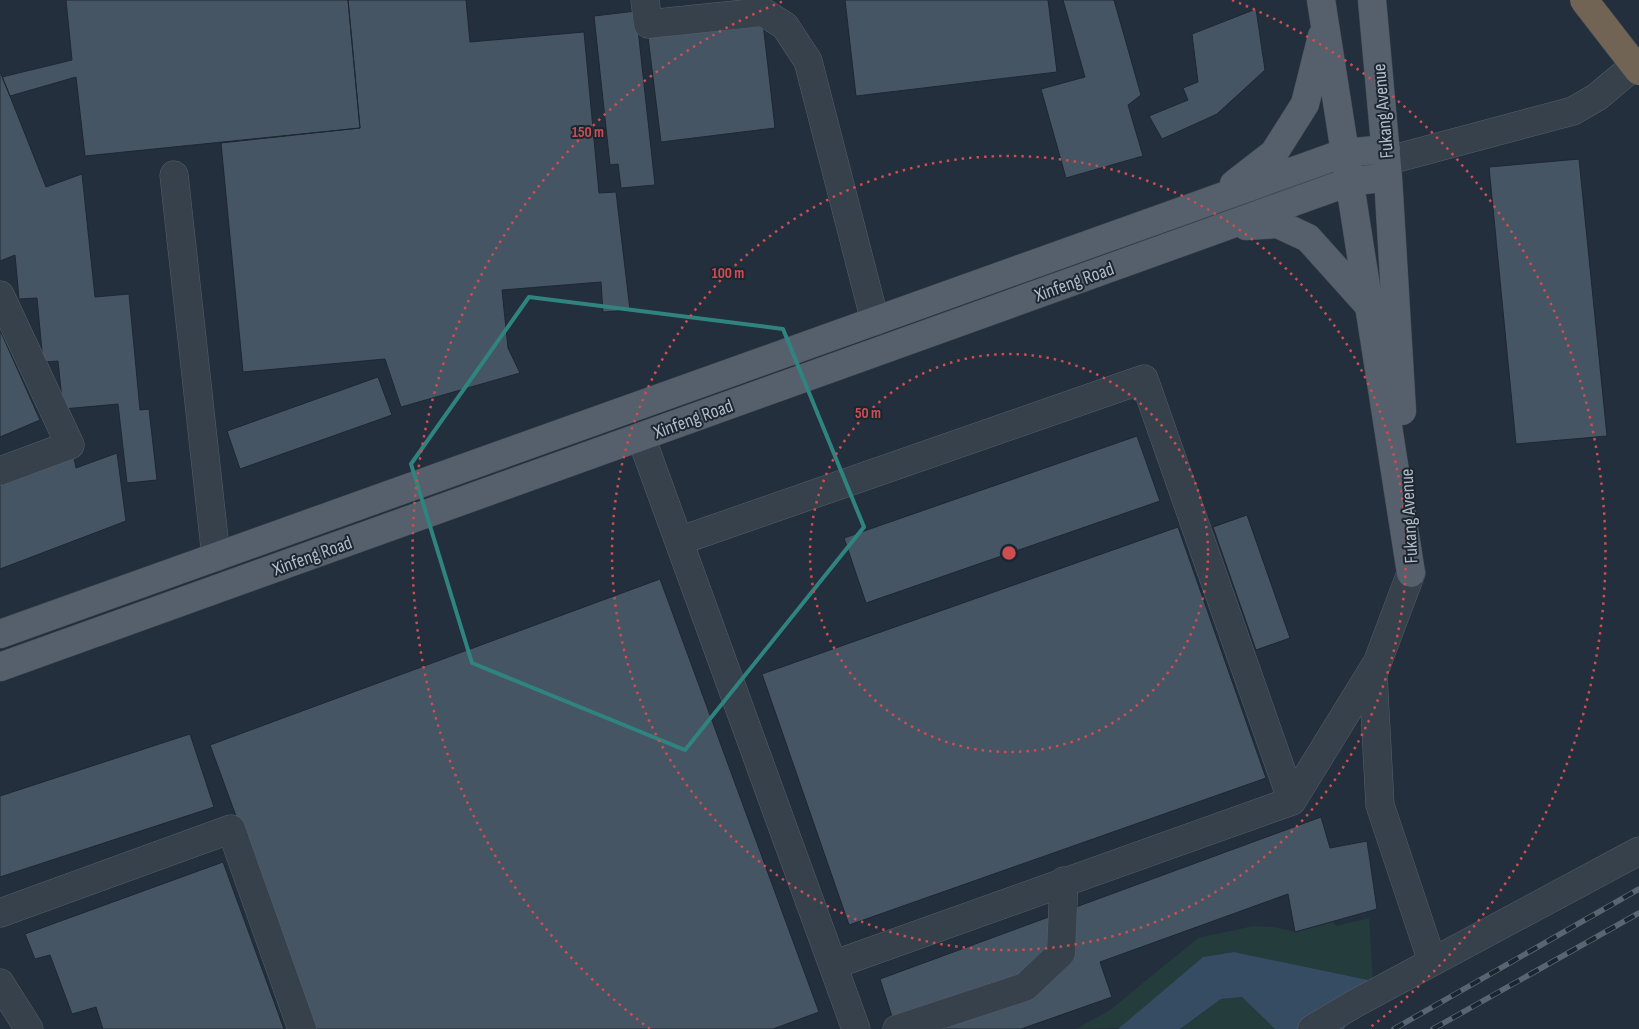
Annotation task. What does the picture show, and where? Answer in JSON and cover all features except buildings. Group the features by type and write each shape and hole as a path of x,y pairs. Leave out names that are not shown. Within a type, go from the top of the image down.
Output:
{"highway":[{"path":"1584,0 1639,71"}],"main road":[{"name":"Fukang Avenue","path":"1372,0 1386,163 1411,573"},
{"name":"Fukang Avenue","path":"1323,12 1411,573"},
{"path":"1213,200 1274,153 1304,104 1323,12"},
{"name":"Xinfeng Road","path":"0,634 1344,153 1386,163"},
{"name":"Xinfeng Road","path":"0,667 1349,182 1386,163"},
{"path":"1224,227 1278,224 1308,238 1369,306"}],"street":[{"path":"645,0 648,24 723,8 763,12 785,26 808,61 875,321"},
{"path":"1386,163 1573,111 1597,97 1639,62"},
{"path":"174,175 216,557"},
{"path":"0,295 70,444 0,471"},
{"path":"679,541 1144,379 1292,801"},
{"path":"641,436 856,1029"},
{"path":"1411,573 1373,674 1380,805 1432,962"},
{"path":"833,965 1292,801 1380,657"},
{"path":"0,913 231,829 302,1029"},
{"path":"1312,1029 1639,851"},
{"path":"897,1029 1025,987 1061,953 1064,881"},
{"path":"0,983 29,1029"}],"highlighted area":[{"path":"529,297 783,329 864,527 685,750 472,663 411,464"}],"green space":[{"path":"1369,918 1373,981 1234,952 1203,957 1120,1028 1076,1029 1110,1010 1198,938 1253,926 1273,927 1296,932 1332,922 1337,926"},
{"path":"1242,997 1275,1029 1180,1029 1221,999"}],"water":[{"path":"1234,952 1373,981 1344,1029 1275,1029 1242,997 1221,999 1180,1029 1118,1029 1203,957"}],"railway":[{"path":"1394,1029 1639,889"},
{"path":"1433,1029 1639,913"}]}
